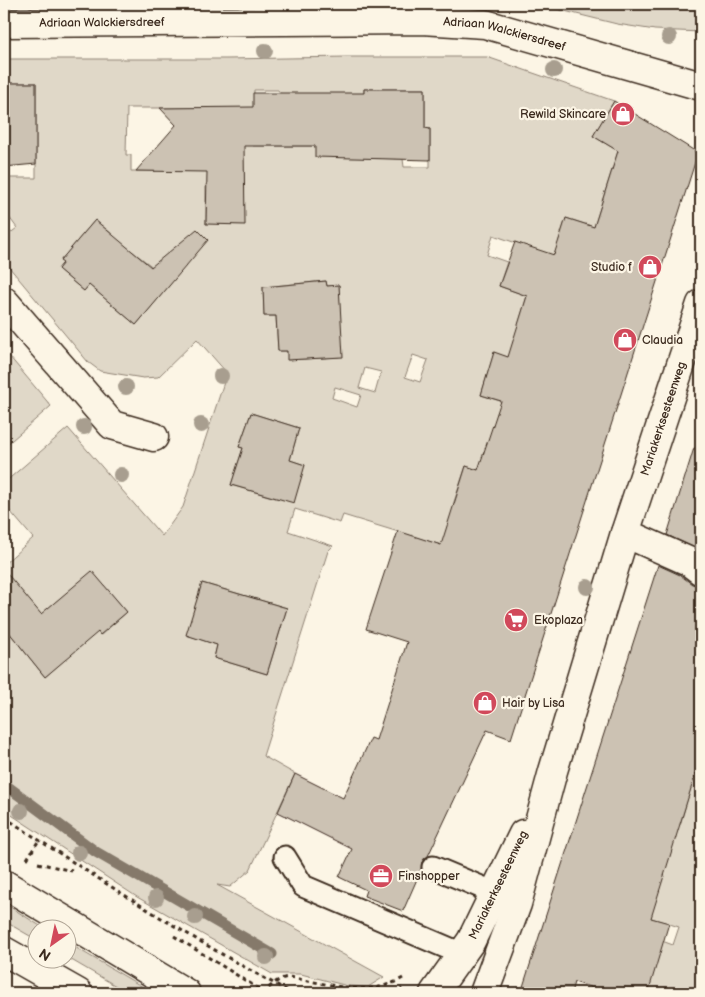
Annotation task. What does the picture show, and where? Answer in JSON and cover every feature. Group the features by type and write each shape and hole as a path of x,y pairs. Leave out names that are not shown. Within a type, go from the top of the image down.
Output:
{"main road":[{"name":"Adriaan Walckiersdreef","path":"4,23 422,20 484,24 701,86"},
{"path":"4,302 112,426 154,437"},
{"name":"Mariakerksesteenweg","path":"484,993 506,898 553,771 625,533 701,304"},
{"path":"625,533 688,561 701,571"},
{"path":"4,884 186,993"},
{"name":"Mariakerksesteenweg","path":"449,973 506,898"},
{"path":"4,951 78,993"}],"lane":[{"path":"285,857 303,886 449,973"},
{"path":"433,868 506,898"}],"path":[{"path":"4,817 135,904 292,993"},
{"path":"27,860 39,840"},
{"path":"18,858 72,871"},
{"path":"174,936 263,993 286,977 356,992 372,992 393,985 425,961 449,973"}],"shaded area":[{"path":"536,4 701,4 701,32 655,30 617,24"},
{"path":"487,57 614,101 593,136 618,151 594,227 566,218 559,240 571,262 493,235 487,255 507,262 499,286 527,296 518,326 548,335 534,365 494,353 481,395 539,413 504,478 466,466 453,505 491,519 451,548 343,515 340,523 295,509 288,531 333,546 328,551 263,756 295,774 250,870 230,887 217,885 384,977 368,987 348,986 301,974 272,974 137,897 4,810 4,564 33,538 4,504 4,483 68,428 162,536 183,507 227,373 197,339 158,377 143,378 100,371 88,362 4,261 4,238 17,228 6,213 4,214 4,178 36,178 36,83 4,83 4,59","holes":["364,89 425,89 425,128 430,129 430,167 404,167 403,159 365,158","254,90 278,90 319,146 253,146","127,108 199,108 157,171 131,171 131,155 126,155","206,184 234,184 206,224","95,220 172,282 136,325 89,285 84,291 58,269 63,263 61,260","326,281 327,286 339,285 339,357 288,360 287,351 278,351 276,316 264,316 263,287","413,355 428,360 420,382 405,377","365,368 381,372 375,393 359,388","335,387 361,395 357,407 332,398","251,413 299,428 290,460 305,465 279,499 231,485 243,448 239,447","92,572 127,612 101,635 95,629 45,677 8,631 35,608 41,614","202,583 287,608 267,674 214,658 217,645 187,635"]},
{"path":"4,350 51,406 4,447"},
{"path":"701,753 701,993 648,993 651,937 673,945 679,927 602,902 671,823 680,825"},
{"path":"4,903 31,920 28,920 28,935 4,921"},
{"path":"78,949 153,993 128,993 78,964"}],"building":[{"path":"4,83 36,83 36,164 4,167"},
{"path":"364,89 425,89 425,128 430,129 430,160 315,157 315,146 244,146 245,225 206,224 207,172 136,171 176,125 160,108 253,107 253,93 364,93"},
{"path":"614,101 698,153 511,739 487,730 428,856 422,862 421,870 403,911 364,896 366,890 339,877 352,849 278,812 295,774 343,798 371,738 376,740 407,642 366,629 398,531 441,545 466,466 478,470 501,401 481,395 494,352 508,357 527,296 499,286 515,242 554,255 566,218 594,227 618,151 593,136"},
{"path":"95,220 151,267 197,229 208,240 136,325 89,285 84,291 58,269 63,263 60,261"},
{"path":"326,281 327,286 339,285 343,357 287,360 287,351 278,351 276,316 264,316 263,287"},
{"path":"251,413 299,428 290,460 305,465 294,503 231,485 243,448 239,447"},
{"path":"694,448 701,449 701,551 667,535"},
{"path":"658,565 680,575 692,584 701,586 701,756 651,918 669,923 648,993 609,993 574,982 571,993 521,993"},
{"path":"4,570 41,614 92,571 127,612 100,635 98,632 45,677 4,626"},
{"path":"202,583 287,608 267,674 214,658 217,645 186,635"}],"waterway":[{"path":"4,784 96,852 272,954"}],"place":[{"name":"Rewild Skincare","path":"623,114"},
{"name":"Studio f","path":"650,267"},
{"name":"Claudia","path":"625,340"},
{"name":"Ekoplaza","path":"516,620"},
{"name":"Hair by Lisa","path":"485,703"},
{"name":"Finshopper","path":"381,876"}]}
